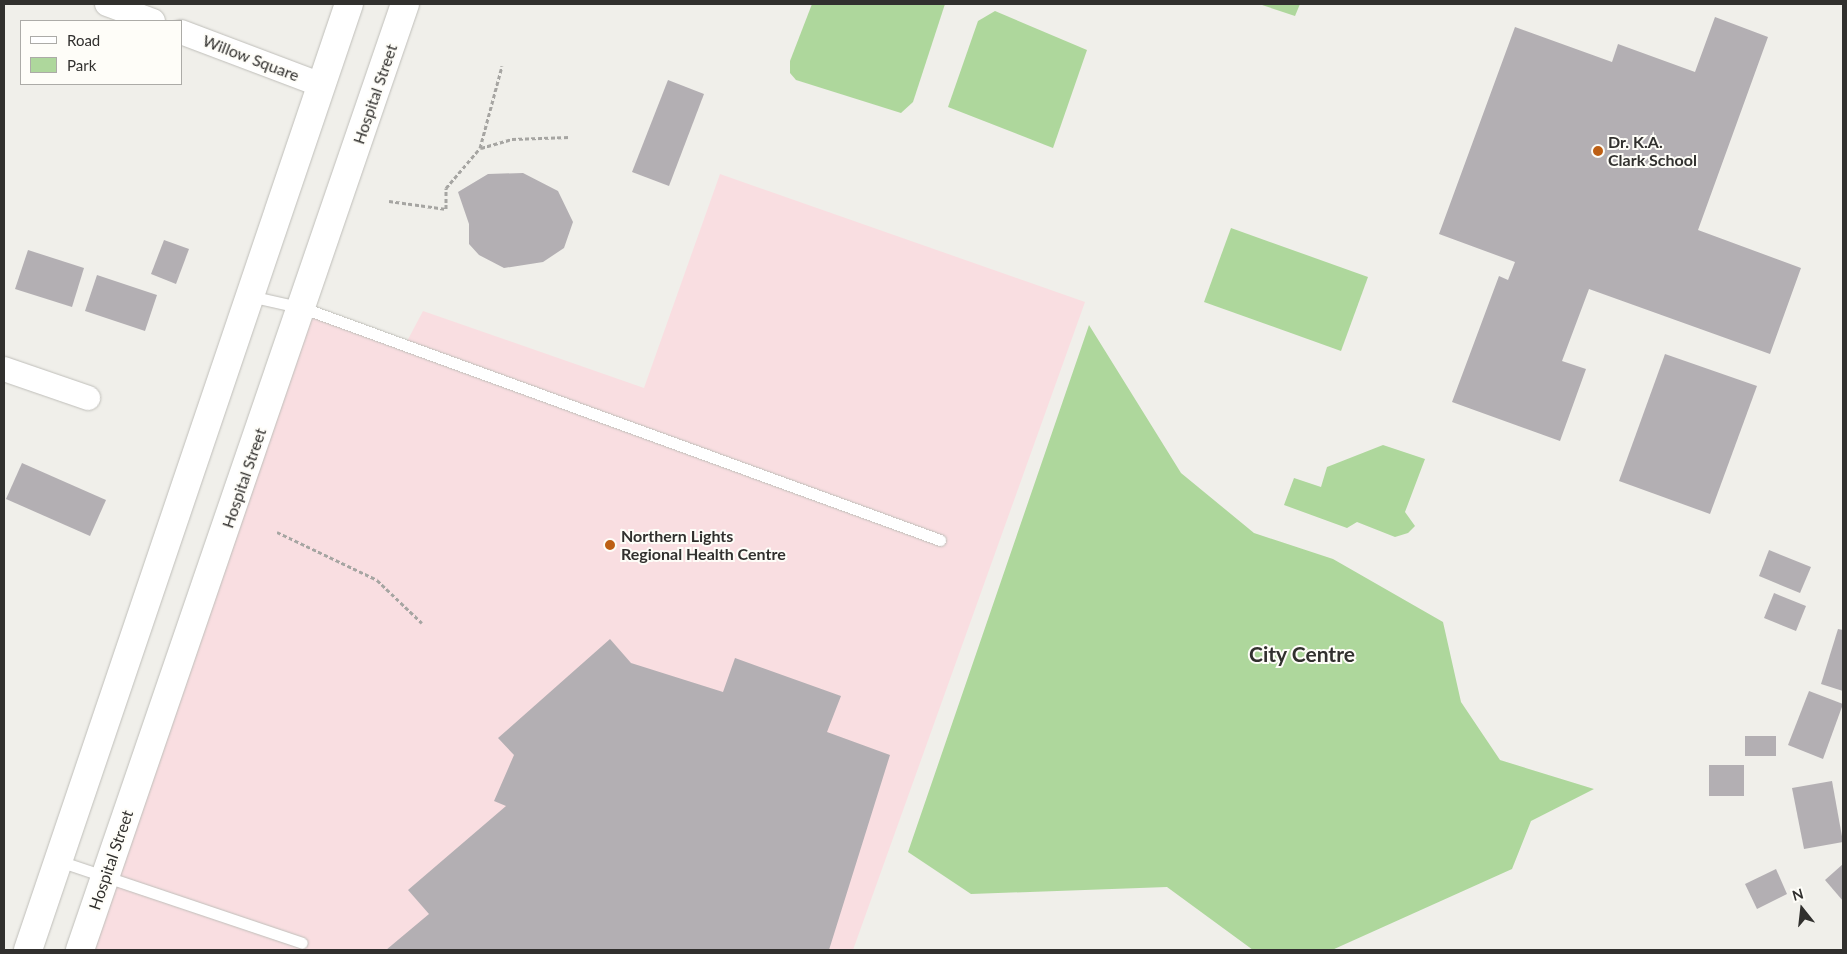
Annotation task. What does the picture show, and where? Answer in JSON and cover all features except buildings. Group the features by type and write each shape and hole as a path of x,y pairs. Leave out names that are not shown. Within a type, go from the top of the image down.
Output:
{"main road":[{"path":"28,950 349,4"},
{"name":"Hospital Street","path":"80,950 303,308 405,4"}],"street":[{"path":"107,4 150,20"},
{"name":"Willow Square","path":"182,32 321,85"},
{"path":"4,369 88,398"}],"lane":[{"path":"250,296 303,308 940,540"},
{"path":"59,861 106,874 302,943"}],"path":[{"path":"389,201 446,209 446,188 480,148 502,66"},
{"path":"480,148 512,139 570,137"},
{"path":"276,532 377,580 422,623"}],"shaded area":[{"name":"Northern Lights Regional Health Centre","path":"720,174 1085,302 853,950 79,950 303,308 405,345 423,311 644,388"}],"green space":[{"path":"812,4 945,4 913,102 901,113 796,80 790,73 790,61"},
{"path":"1259,4 1300,4 1295,16"},
{"path":"995,11 1087,50 1053,148 948,107 978,21"},
{"path":"1231,228 1368,277 1341,351 1204,302"},
{"path":"1089,325 1181,473 1254,533 1333,559 1443,622 1461,702 1500,760 1594,789 1531,821 1512,869 1332,950 1253,950 1167,887 971,894 908,852"},
{"path":"1383,445 1425,459 1405,512 1415,526 1408,533 1395,537 1357,522 1347,528 1284,505 1294,478 1321,487 1327,467"}],"place":[{"name":"Dr. K.A. Clark School","path":"1598,151"},
{"name":"Northern Lights Regional Health Centre","path":"610,545"}],"district":[{"name":"City Centre","path":"1302,654"}]}
